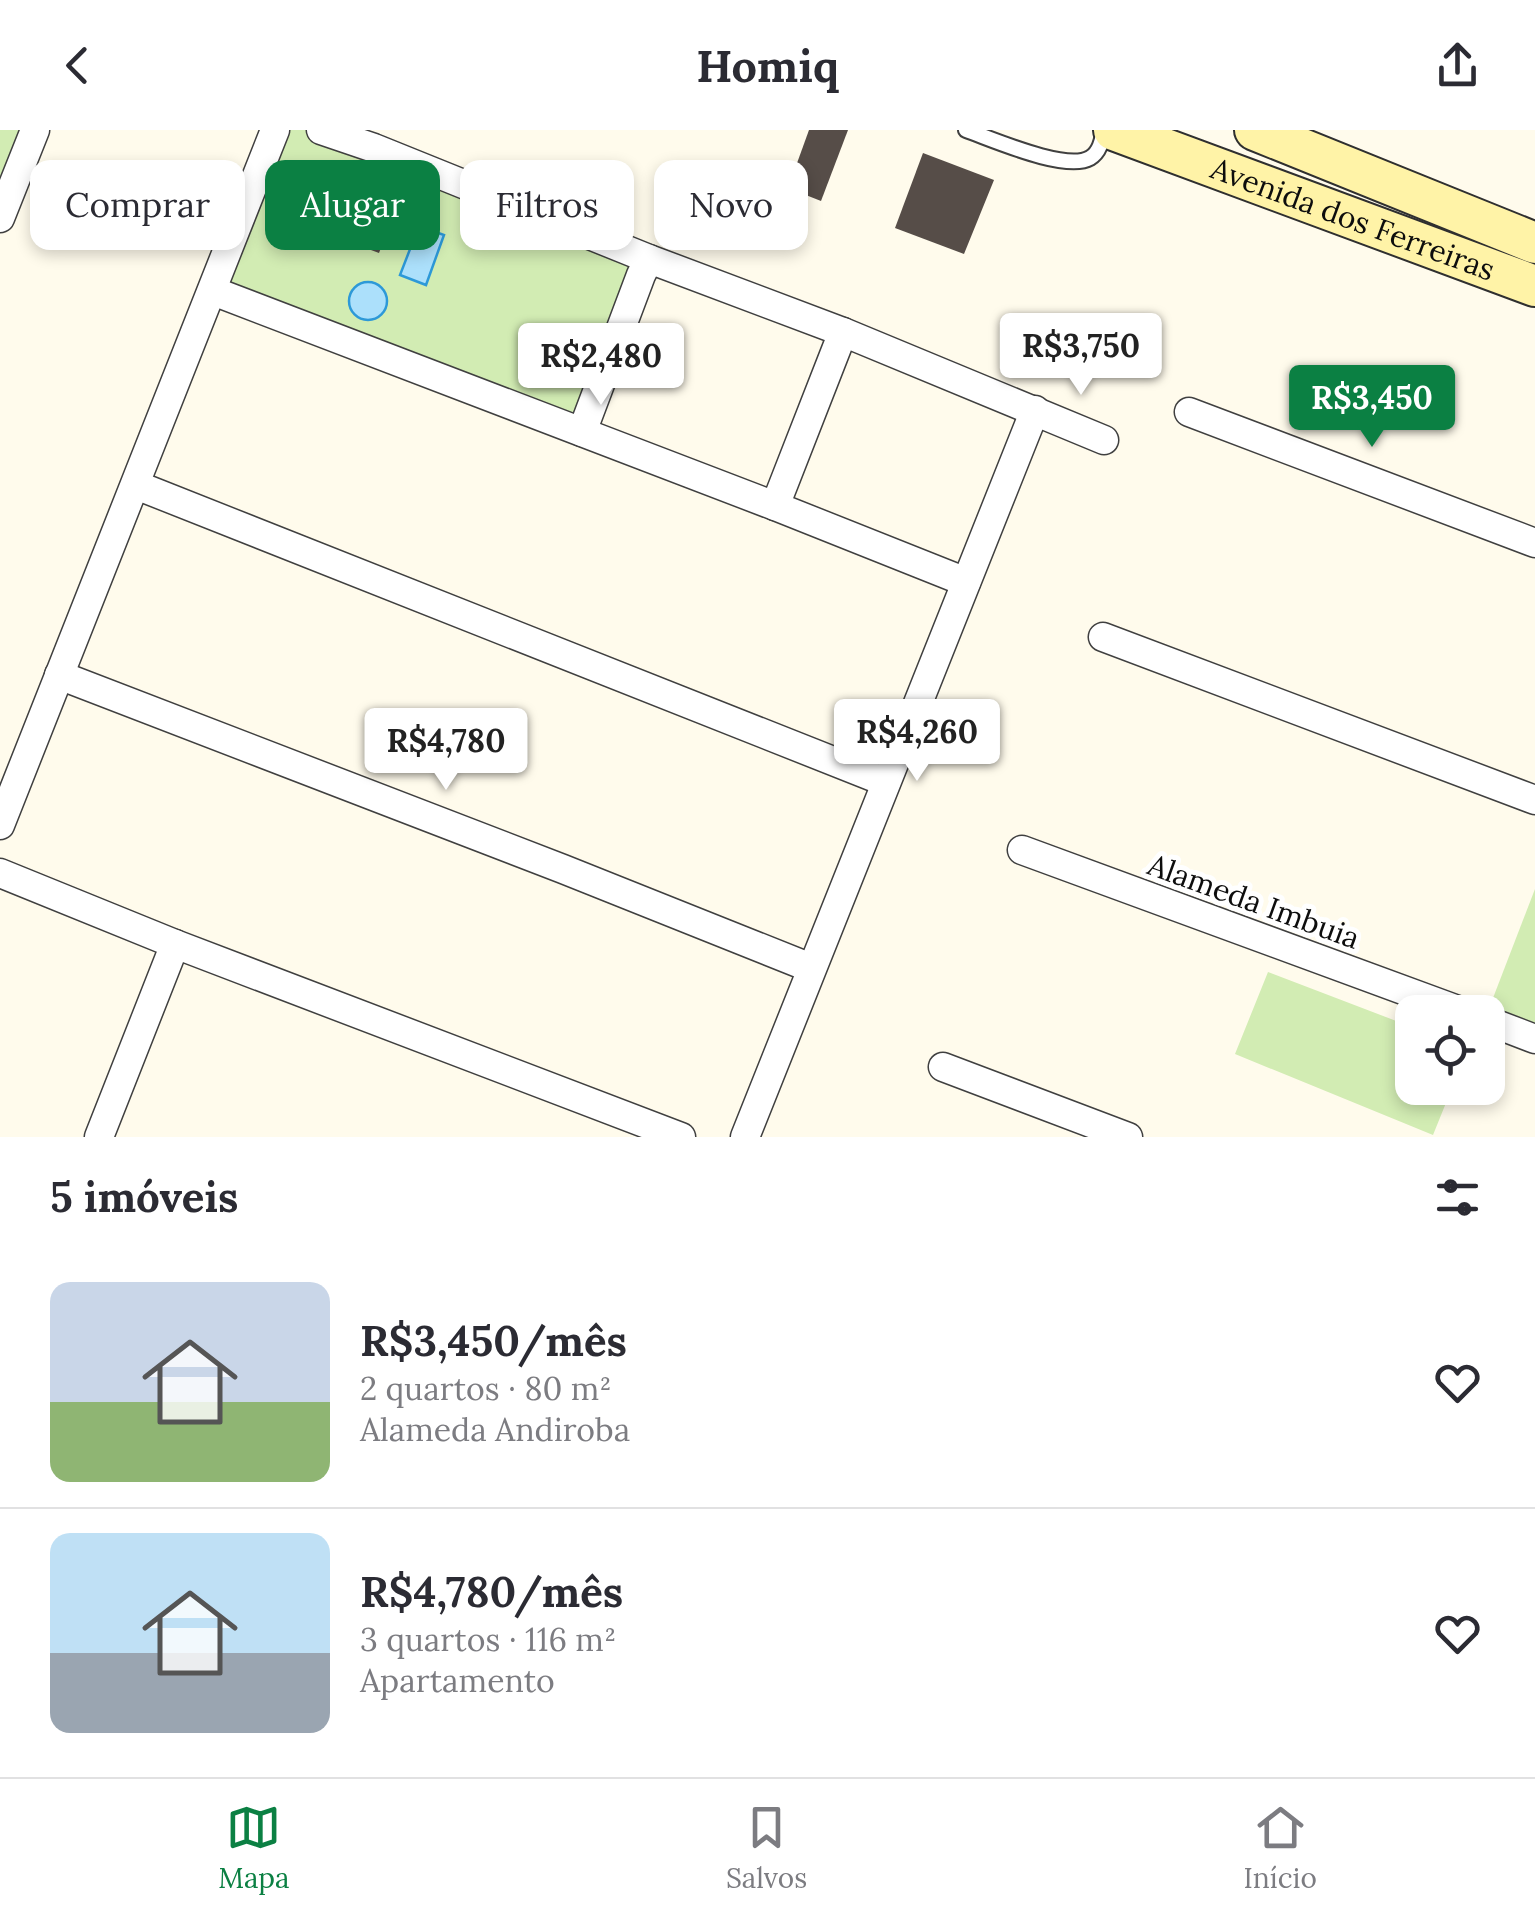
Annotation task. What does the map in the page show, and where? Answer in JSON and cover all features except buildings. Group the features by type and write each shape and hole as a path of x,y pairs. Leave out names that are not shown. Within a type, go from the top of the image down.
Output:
{"street":[{"path":"0,218 35,130"},
{"path":"0,825 275,130"},
{"path":"321,130 373,139 649,259 844,332 1104,440"},
{"name":"Avenida dos Ferreiras","path":"1114,130 1535,286"},
{"name":"Avenida dos Ferreiras","path":"1255,130 1535,244"},
{"path":"582,432 649,259"},
{"path":"213,291 966,582"},
{"path":"776,506 844,332"},
{"path":"745,1137 1036,410"},
{"path":"1189,412 1535,543"},
{"path":"136,485 886,782"},
{"path":"1103,637 1535,800"},
{"path":"58,675 811,968"},
{"name":"Alameda Imbuia","path":"1022,850 1418,995"},
{"path":"0,872 174,944 681,1137"},
{"path":"106,1135 174,944"},
{"path":"1505,1028 1535,1039"},
{"path":"943,1067 1128,1137"}],"lane":[{"path":"966,130 1028,153 1075,162 1092,157 1104,130"}],"green space":[{"path":"0,130 35,130 0,218"},
{"path":"275,130 321,130 397,160 265,160 265,250 440,250 440,177 460,185 460,250 626,250 649,259 582,432 213,291 229,250 245,250 245,208"},
{"path":"1535,889 1535,1029 1505,1018 1505,995 1494,995"},
{"path":"1268,972 1395,1021 1395,1105 1445,1105 1433,1135 1235,1054"}],"water":[{"path":"410,250 439,250 426,285 400,275"},
{"path":"368,282 381,288 387,301 381,314 368,320 355,314 349,301 355,288"}]}
